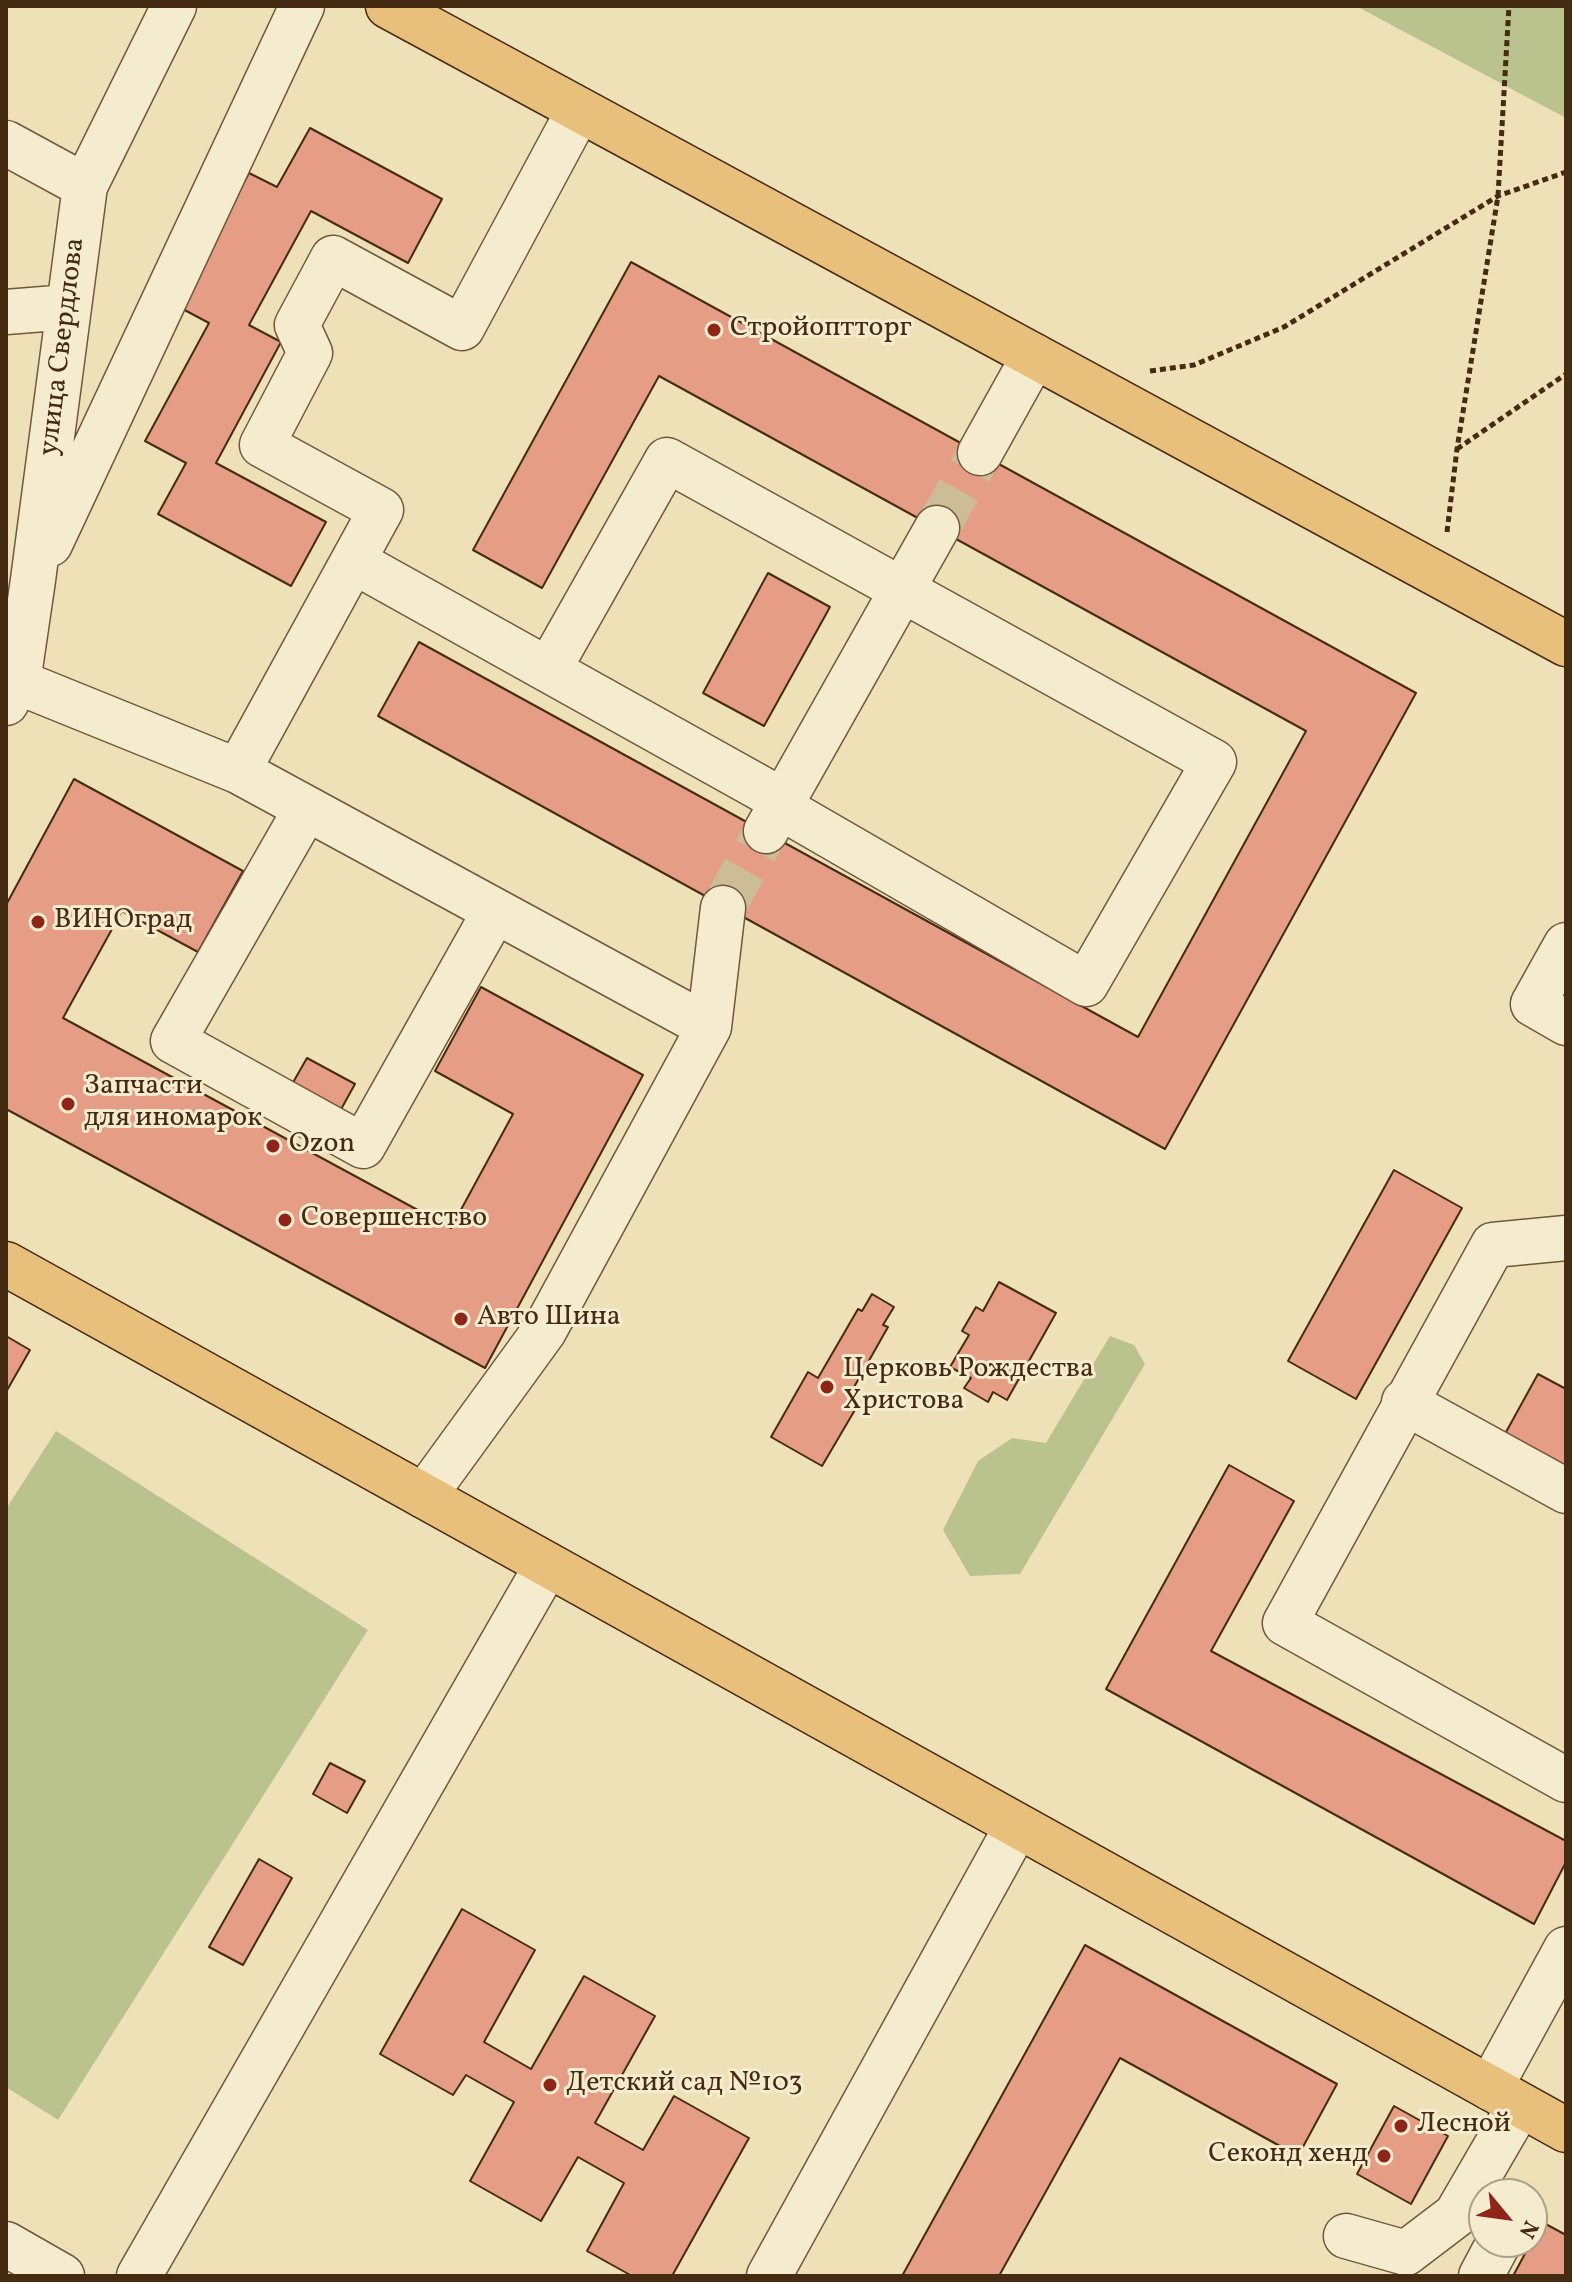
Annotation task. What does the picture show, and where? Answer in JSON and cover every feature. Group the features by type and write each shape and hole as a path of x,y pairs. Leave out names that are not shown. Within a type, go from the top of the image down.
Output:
{"main road":[{"path":"388,6 1566,644"},
{"path":"6,1264 1566,2130"}],"street":[{"name":"улица Свердлова","path":"12,692 20,572 69,307 85,186 174,6"},
{"path":"20,572 302,6"},
{"path":"238,771 381,510 262,445 310,353 297,325 333,258 462,328 579,110"},
{"path":"6,143 85,186"},
{"path":"6,312 69,307"},
{"path":"980,453 1034,356"},
{"path":"549,669 667,460 1214,762 1086,984 773,820"},
{"path":"773,820 937,528"},
{"path":"353,561 769,793 773,820"},
{"path":"12,692 238,771 709,1027"},
{"path":"306,809 173,1041 363,1146 495,911"},
{"path":"424,1496 544,1331 709,1027 723,908"},
{"path":"1566,945 1533,1004 1566,1023"},
{"path":"1566,1238 1493,1245 1285,1623 1566,1780"},
{"path":"1404,1402 1566,1491"},
{"path":"139,2276 547,1565"},
{"path":"769,2276 1017,1826"},
{"path":"1346,2236 1400,2265 1456,2215 1566,1949"},
{"path":"6,2244 62,2276"},
{"path":"1481,2276 1491,2258"}],"path":[{"path":"1442,577 1457,449 1498,196 1509,6"},
{"path":"1143,371 1194,365 1284,327 1498,196 1566,172"},
{"path":"1457,449 1566,374"}],"green space":[{"path":"1356,6 1566,6 1566,118"},
{"path":"1110,1336 1134,1345 1145,1364 1020,1574 970,1576 943,1530 978,1461 1012,1438 1046,1443"},
{"path":"56,1431 368,1630 58,2120 6,2087 6,1509"}],"building":[{"path":"310,128 442,199 408,263 311,211 249,325 281,342 216,463 326,522 291,586 158,514 186,463 145,441 209,323 177,306 249,173 277,187"},
{"path":"631,262 1416,693 1165,1149 378,716 419,642 1138,1037 1306,731 659,376 542,588 473,550"},
{"path":"768,573 830,607 764,726 703,693"},
{"path":"74,779 243,871 198,952 122,911 63,1018 451,1228 513,1114 435,1071 481,987 643,1075 485,1368 6,1109 6,905"},
{"path":"307,1058 355,1084 339,1113 291,1086"},
{"path":"1394,1170 1462,1208 1356,1399 1288,1361"},
{"path":"999,1282 1056,1313 1007,1400 993,1392 988,1402 964,1388 971,1378 950,1367 969,1335 962,1331 976,1307 983,1311"},
{"name":"Церковь Рождества Христова","path":"872,1294 894,1307 883,1325 888,1327 849,1396 859,1403 822,1466 771,1437 808,1372 818,1378 858,1309 862,1311"},
{"path":"6,1336 30,1350 6,1392"},
{"path":"1538,1374 1566,1389 1566,1491 1495,1452"},
{"path":"1229,1465 1294,1501 1211,1651 1566,1841 1566,1862 1534,1924 1106,1689"},
{"path":"330,1763 365,1781 347,1813 313,1794"},
{"path":"259,1859 292,1878 243,1965 209,1947"},
{"name":"Детский сад №103","path":"462,1909 535,1950 484,2042 531,2069 584,1976 655,2016 595,2123 643,2150 674,2096 749,2138 672,2276 632,2276 587,2251 624,2183 578,2157 541,2221 470,2181 514,2102 466,2075 453,2095 380,2054"},
{"path":"1085,1945 1337,2084 1298,2156 1120,2058 999,2276 902,2276"},
{"path":"1394,2106 1448,2136 1411,2204 1357,2174"},
{"path":"1548,2225 1566,2235 1566,2276 1513,2276 1523,2258 1548,2258"}],"tunnel":[{"path":"937,528 980,453"},
{"path":"723,908 765,833"}],"place":[{"name":"Стройоптторг","path":"714,330"},
{"name":"ВИНОград","path":"38,922"},
{"name":"Запчасти для иномарок","path":"68,1104"},
{"name":"Ozon","path":"273,1146"},
{"name":"Совершенство","path":"285,1220"},
{"name":"Авто Шина","path":"461,1319"},
{"name":"Церковь Рождества Христова","path":"827,1387"},
{"name":"Детский сад №103","path":"550,2085"},
{"name":"Лесной","path":"1401,2126"},
{"name":"Секонд хенд","path":"1384,2156"}]}
